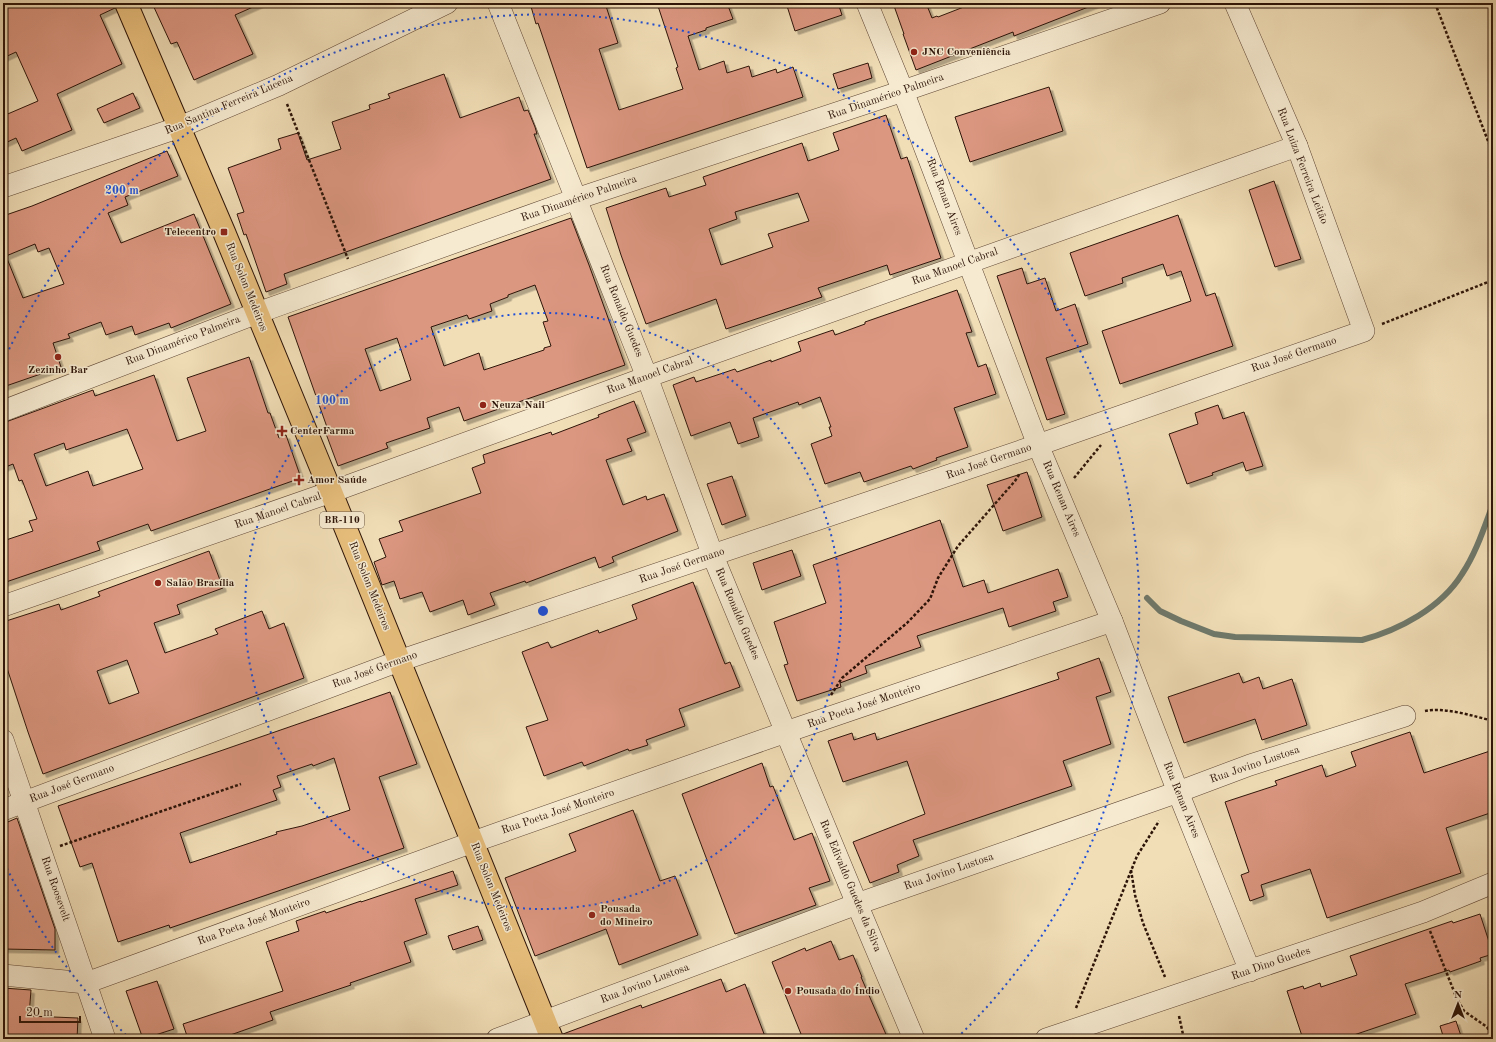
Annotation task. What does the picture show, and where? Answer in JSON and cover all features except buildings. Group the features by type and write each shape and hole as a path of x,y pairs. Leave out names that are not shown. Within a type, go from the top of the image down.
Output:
{"main road":[{"name":"Rua Solon Medeiros","path":"126,3 180,127 331,492 548,1030"}],"street":[{"name":"Rua Santina Ferreira Lucena","path":"3,187 180,127 279,85 447,3"},
{"name":"Rua Ronaldo Guedes","path":"498,3 647,377 713,556 786,732"},
{"name":"Rua Renan Aires","path":"867,3 903,91 1038,446 1112,620 1178,792 1250,971"},
{"name":"Rua Dinamérico Palmeira","path":"3,411 257,312 576,199 903,91 1160,3"},
{"name":"Rua Luiza Ferreira Leitão","path":"1235,3 1297,146 1364,331"},
{"name":"Rua Manoel Cabral","path":"3,606 331,492 968,262 1297,146"},
{"name":"Rua José Germano","path":"3,810 399,661 1038,446 1364,331"},
{"name":"Rua Poeta José Monteiro","path":"3,975 86,983 473,842 1112,620"},
{"name":"Rua Jovino Lustosa","path":"497,1039 548,1030 857,904 1178,792 1250,765 1405,716"},
{"name":"Rua Edivaldo Guedes da Silva","path":"786,732 914,1039"},
{"name":"Rua Roosevelt","path":"3,740 106,1039"},
{"name":"Rua Dino Guedes","path":"1046,1039 1423,912 1493,883"}],"path":[{"path":"1435,3 1493,154"},
{"path":"279,85 356,278"},
{"path":"1364,331 1493,280"},
{"path":"1063,504 1072,480 1102,443"},
{"path":"820,721 828,699 842,678 907,624 930,599 938,578 958,546 1015,481 1038,446"},
{"path":"1405,716 1429,710 1450,711 1493,721"},
{"path":"42,852 241,784"},
{"path":"1067,1032 1137,856 1178,792"},
{"path":"1131,870 1135,895 1143,923 1173,997 1184,1039"},
{"path":"1423,912 1457,999 1464,1011 1487,1027 1493,1038"}],"waterway":[{"path":"1147,598 1160,611 1214,634 1235,637 1362,640 1376,636 1404,624 1418,616 1443,597 1467,566 1493,504"}],"place":[{"name":"JNC Conveniência","path":"914,52"},
{"name":"Telecentro","path":"224,232"},
{"name":"Zezinho Bar","path":"58,357"},
{"name":"Neuza Nail","path":"483,405"},
{"name":"CenterFarma","path":"282,431"},
{"name":"Amor Saúde","path":"299,480"},
{"name":"Salão Brasília","path":"158,583"},
{"name":"Pousada do Mineiro","path":"592,915"},
{"name":"Pousada do Índio","path":"788,991"}]}
